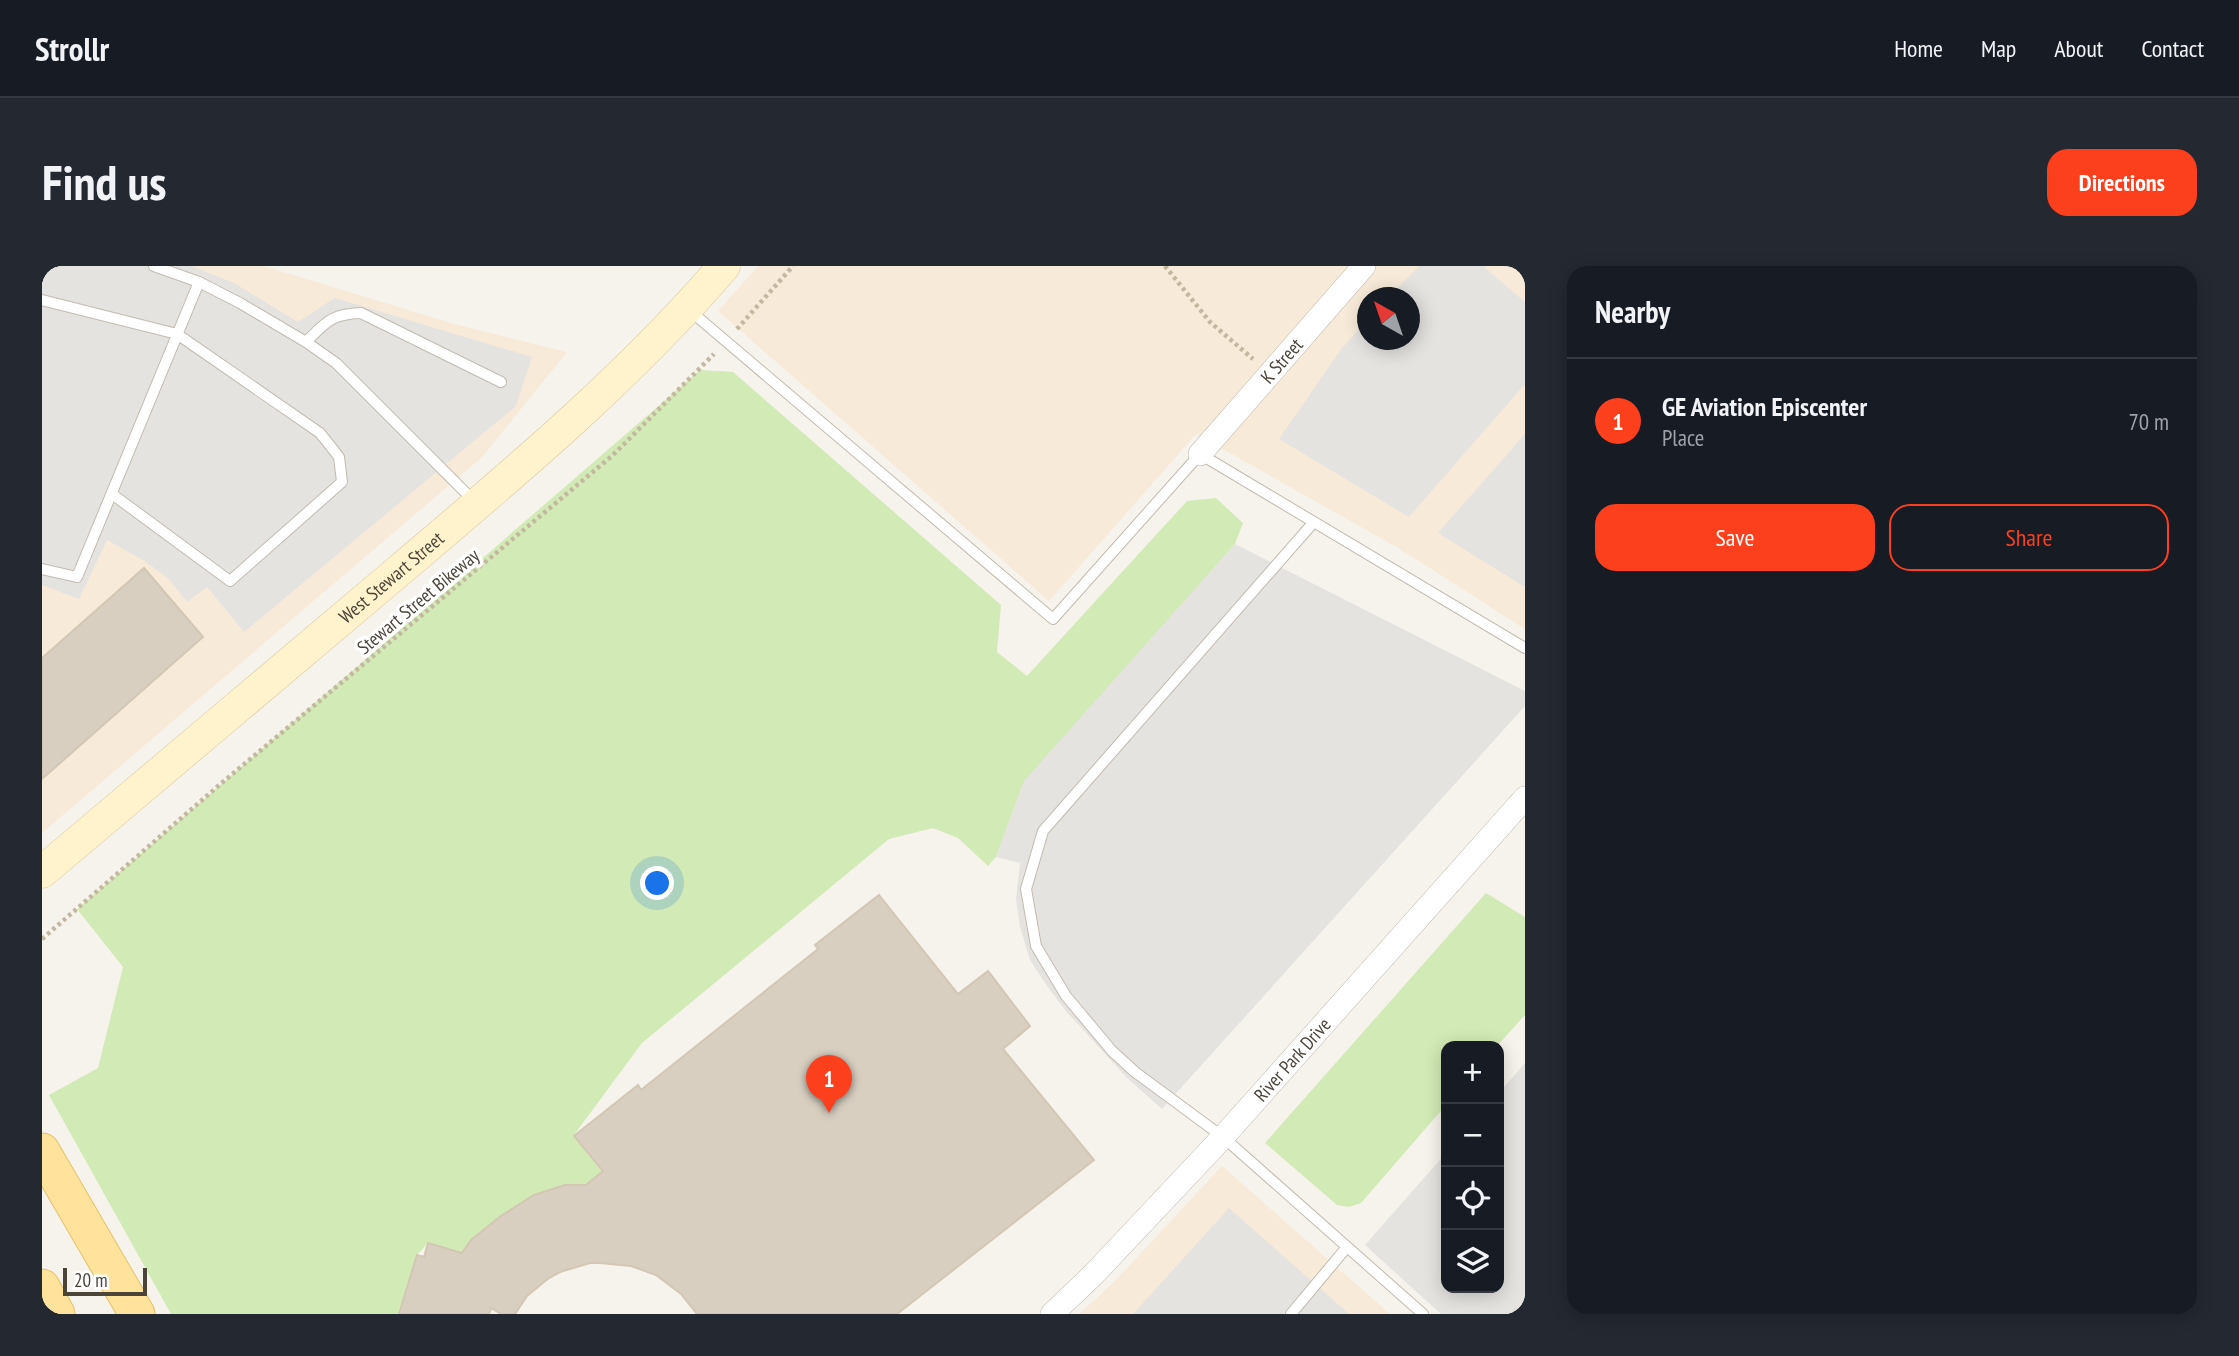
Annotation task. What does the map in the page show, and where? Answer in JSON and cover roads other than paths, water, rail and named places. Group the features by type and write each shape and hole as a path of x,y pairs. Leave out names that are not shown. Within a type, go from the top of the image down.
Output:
{"main road":[{"name":"West Stewart Street","path":"42,872 477,504 584,408 688,308 724,266"},
{"path":"42,1151 137,1314"},
{"path":"42,1287 57,1314"}],"street":[{"name":"K Street","path":"1200,454 1364,266"},
{"name":"River Park Drive","path":"1052,1314 1094,1274 1223,1137 1525,797"}],"lane":[{"path":"154,266 198,282 240,303 336,363 477,504"},
{"path":"42,569 77,577 198,282"},
{"path":"42,300 177,334 320,433 340,457 342,482 230,581 112,494"},
{"path":"688,308 1053,619 1200,454 1525,648"},
{"path":"306,342 329,319 340,314 361,313 501,382"},
{"path":"1313,523 1043,831 1026,889 1036,946 1066,996 1112,1051 1135,1072 1223,1137 1423,1314"},
{"path":"1291,1314 1347,1247"}],"place":[{"name":"GE Aviation Episcenter","path":"829,1113"}]}
